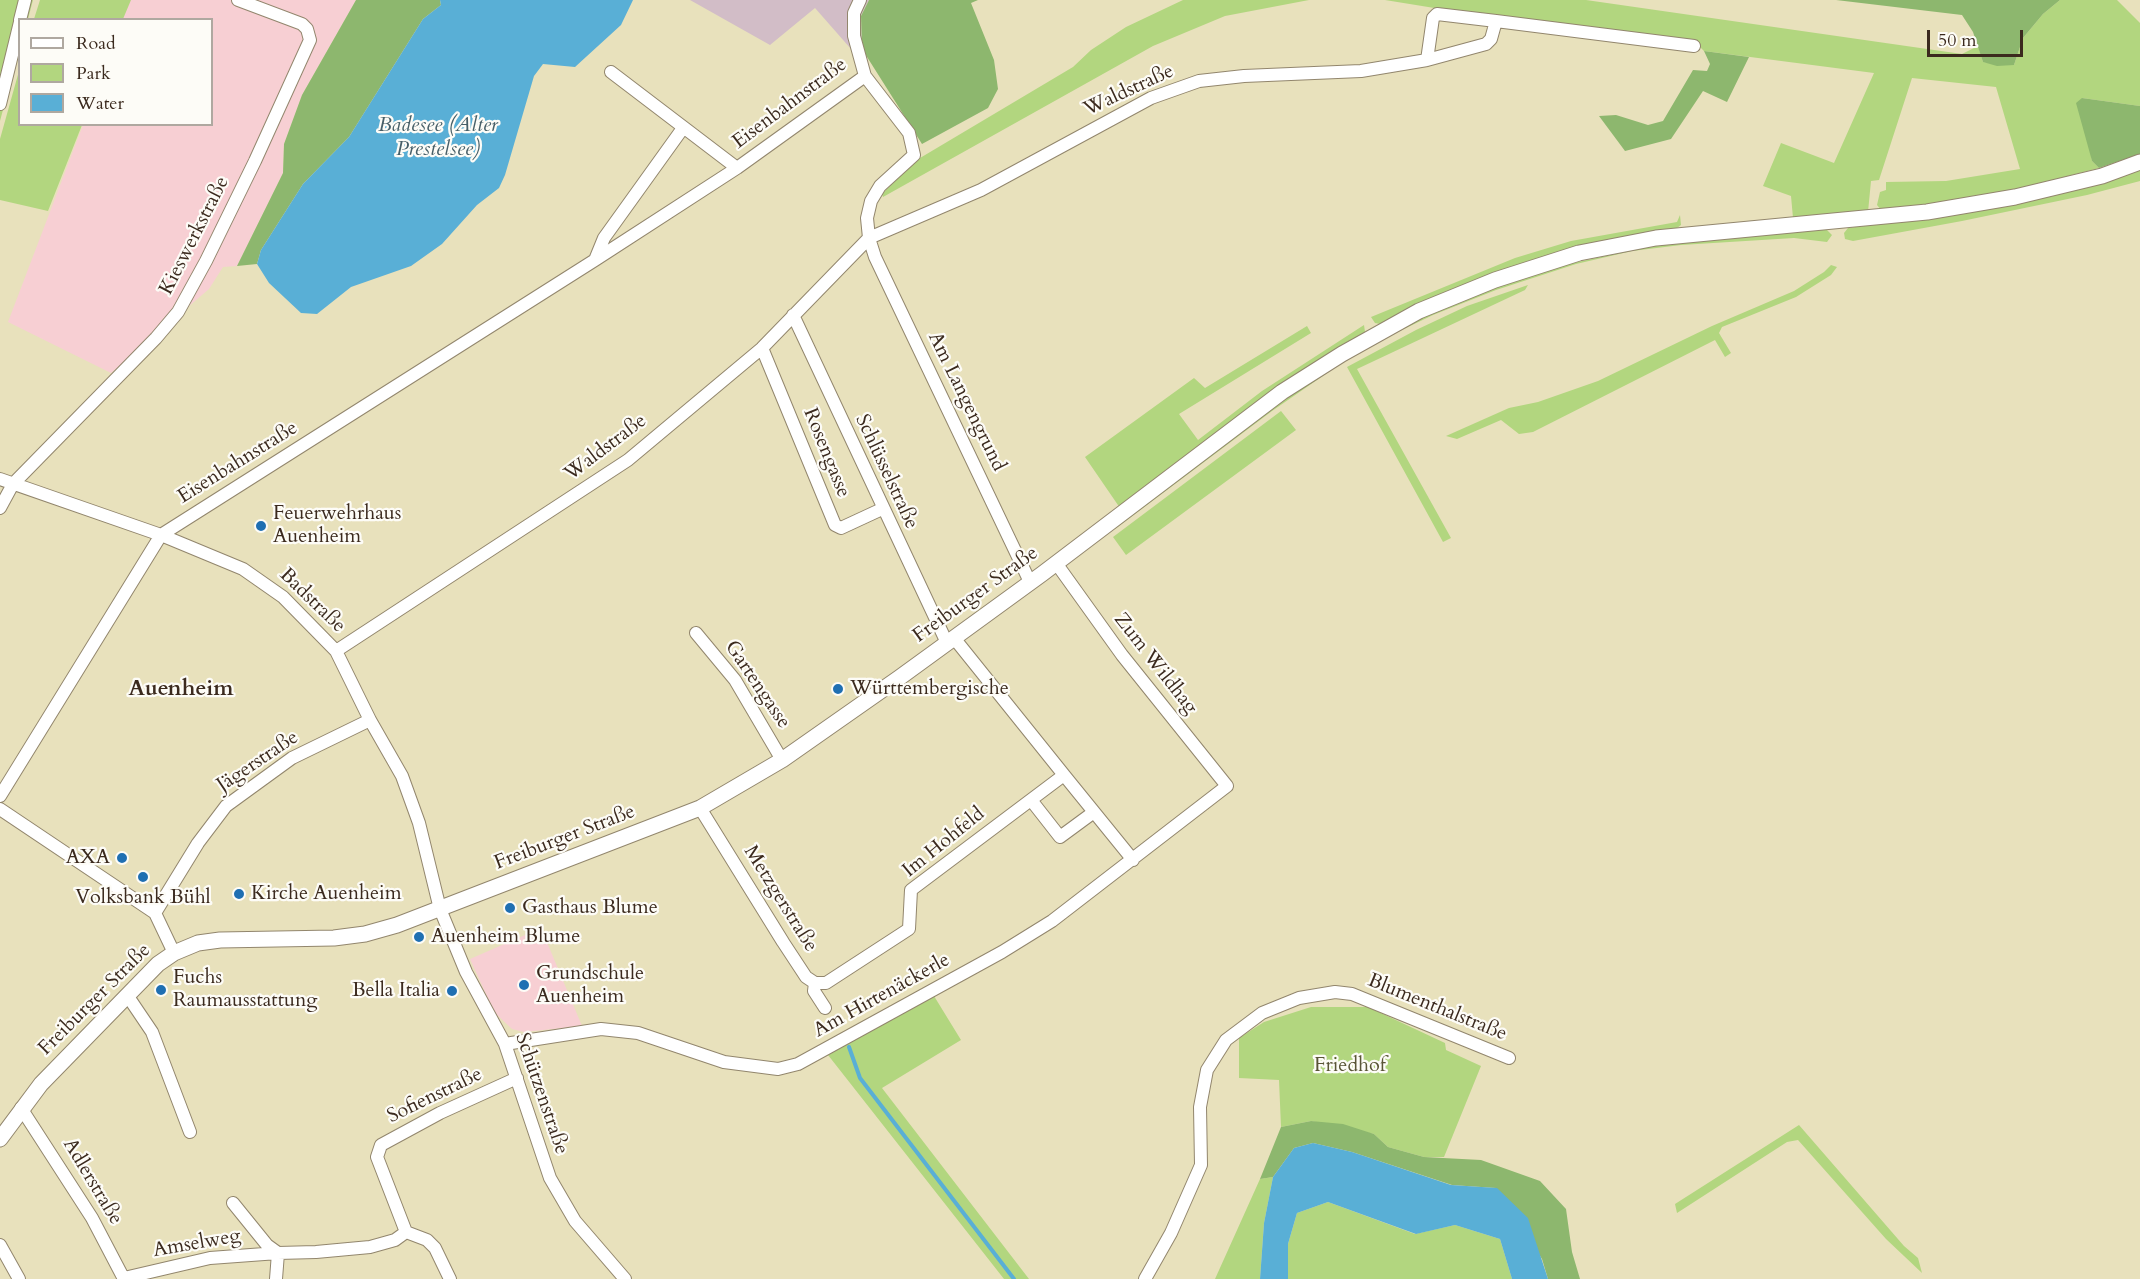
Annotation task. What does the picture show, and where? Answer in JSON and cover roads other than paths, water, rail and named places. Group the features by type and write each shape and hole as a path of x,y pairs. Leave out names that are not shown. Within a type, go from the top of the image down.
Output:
{"street":[{"path":"21,18 25,0"},
{"name":"Kieswerkstraße","path":"13,484 156,338 178,312 255,161 310,40 307,29 302,24 238,0"},
{"name":"Eisenbahnstraße","path":"0,796 161,535 595,260 736,168 865,76 854,36 854,13 860,0"},
{"path":"1427,60 1433,18 1437,14 1694,46"},
{"name":"Waldstraße","path":"336,651 613,471 762,348 869,238 981,190 1120,113 1176,88 1199,81 1244,76 1330,74 1427,60 1486,44 1491,39 1496,21"},
{"path":"0,104 18,29"},
{"name":"Eisenbahnstraße","path":"611,72 736,168"},
{"path":"865,76 909,134 914,155 880,186 871,201 867,218 869,238"},
{"path":"595,260 604,238 683,128"},
{"name":"Freiburger Straße","path":"0,1139 41,1084 127,995 174,953 198,943 220,940 358,935 397,925 700,808 782,760 950,641 1282,392 1342,354 1419,311 1494,280 1579,253 1656,238 1926,212 2015,197 2102,176 2140,162"},
{"name":"Am Langengrund","path":"869,238 875,257 1030,582"},
{"name":"Schlüsselstraße","path":"793,315 882,509 950,641"},
{"name":"Rosengasse","path":"762,348 835,525 842,528 882,509"},
{"name":"Badstraße","path":"0,479 223,559 265,583 308,620 336,651 370,720 402,776 419,823 441,909"},
{"path":"0,508 13,484"},
{"name":"Zum Wildhag","path":"1056,563 1122,655 1227,786"},
{"name":"Gartengasse","path":"696,633 735,680 782,760"},
{"path":"950,641 1133,860"},
{"name":"Jägerstraße","path":"155,913 198,843 226,806 292,758 370,720"},
{"name":"Im Hohfeld","path":"815,983 826,983 909,930 911,890 1064,775"},
{"name":"Am Hirtenäckerle","path":"505,1044 600,1029 638,1033 724,1062 778,1069 798,1064 1002,952 1052,921 1227,786"},
{"path":"1031,800 1060,837 1094,812"},
{"name":"Metzgerstraße","path":"700,808 783,942 806,977 815,983 814,991 825,1008"},
{"path":"0,809 155,913 174,953"},
{"name":"Schützenstraße","path":"441,909 466,972 505,1044 550,1178 575,1221 625,1279"},
{"name":"Blumenthalstraße","path":"1145,1279 1171,1233 1201,1165 1200,1107 1207,1070 1226,1040 1262,1013 1277,1005 1307,997 1335,992 1352,994 1509,1058"},
{"path":"127,995 152,1032 190,1132"},
{"name":"Sofienstraße","path":"406,1232 377,1157 381,1145 440,1113 517,1078"},
{"name":"Adlerstraße","path":"21,1108 92,1218 124,1279"},
{"path":"233,1203 267,1245 278,1253 370,1247 395,1240 406,1232 426,1240 435,1248 450,1279"},
{"path":"0,1245 19,1279"},
{"path":"276,1279 278,1253"},
{"name":"Amselweg","path":"124,1279 210,1258 278,1253"}],"water":[{"name":"Badesee (Alter Prestelsee)","path":"440,0 633,0 621,25 575,67 543,64 534,76 505,175 499,188 477,205 442,244 411,266 351,287 317,314 301,313 269,283 257,264 261,250 303,184 349,137 423,19 441,5"},
{"path":"1313,1143 1352,1152 1451,1185 1497,1188 1528,1218 1548,1279 1512,1279 1500,1239 1455,1225 1416,1234 1328,1202 1297,1213 1288,1244 1288,1279 1260,1279 1264,1223 1273,1177 1294,1148"}],"waterway":[{"path":"849,1047 860,1078 1014,1279"}],"place":[{"name":"Feuerwehrhaus Auenheim","path":"261,526"},
{"name":"Württembergische","path":"838,689"},
{"name":"AXA","path":"122,858"},
{"name":"Volksbank Bühl","path":"143,877"},
{"name":"Kirche Auenheim","path":"239,894"},
{"name":"Gasthaus Blume","path":"510,908"},
{"name":"Auenheim Blume","path":"419,937"},
{"name":"Grundschule Auenheim","path":"524,985"},
{"name":"Fuchs Raumausstattung","path":"161,990"},
{"name":"Bella Italia","path":"452,991"}],"district":[{"name":"Auenheim","path":"181,690"}],"park label":[{"name":"Friedhof","path":"1350,1066"}]}
